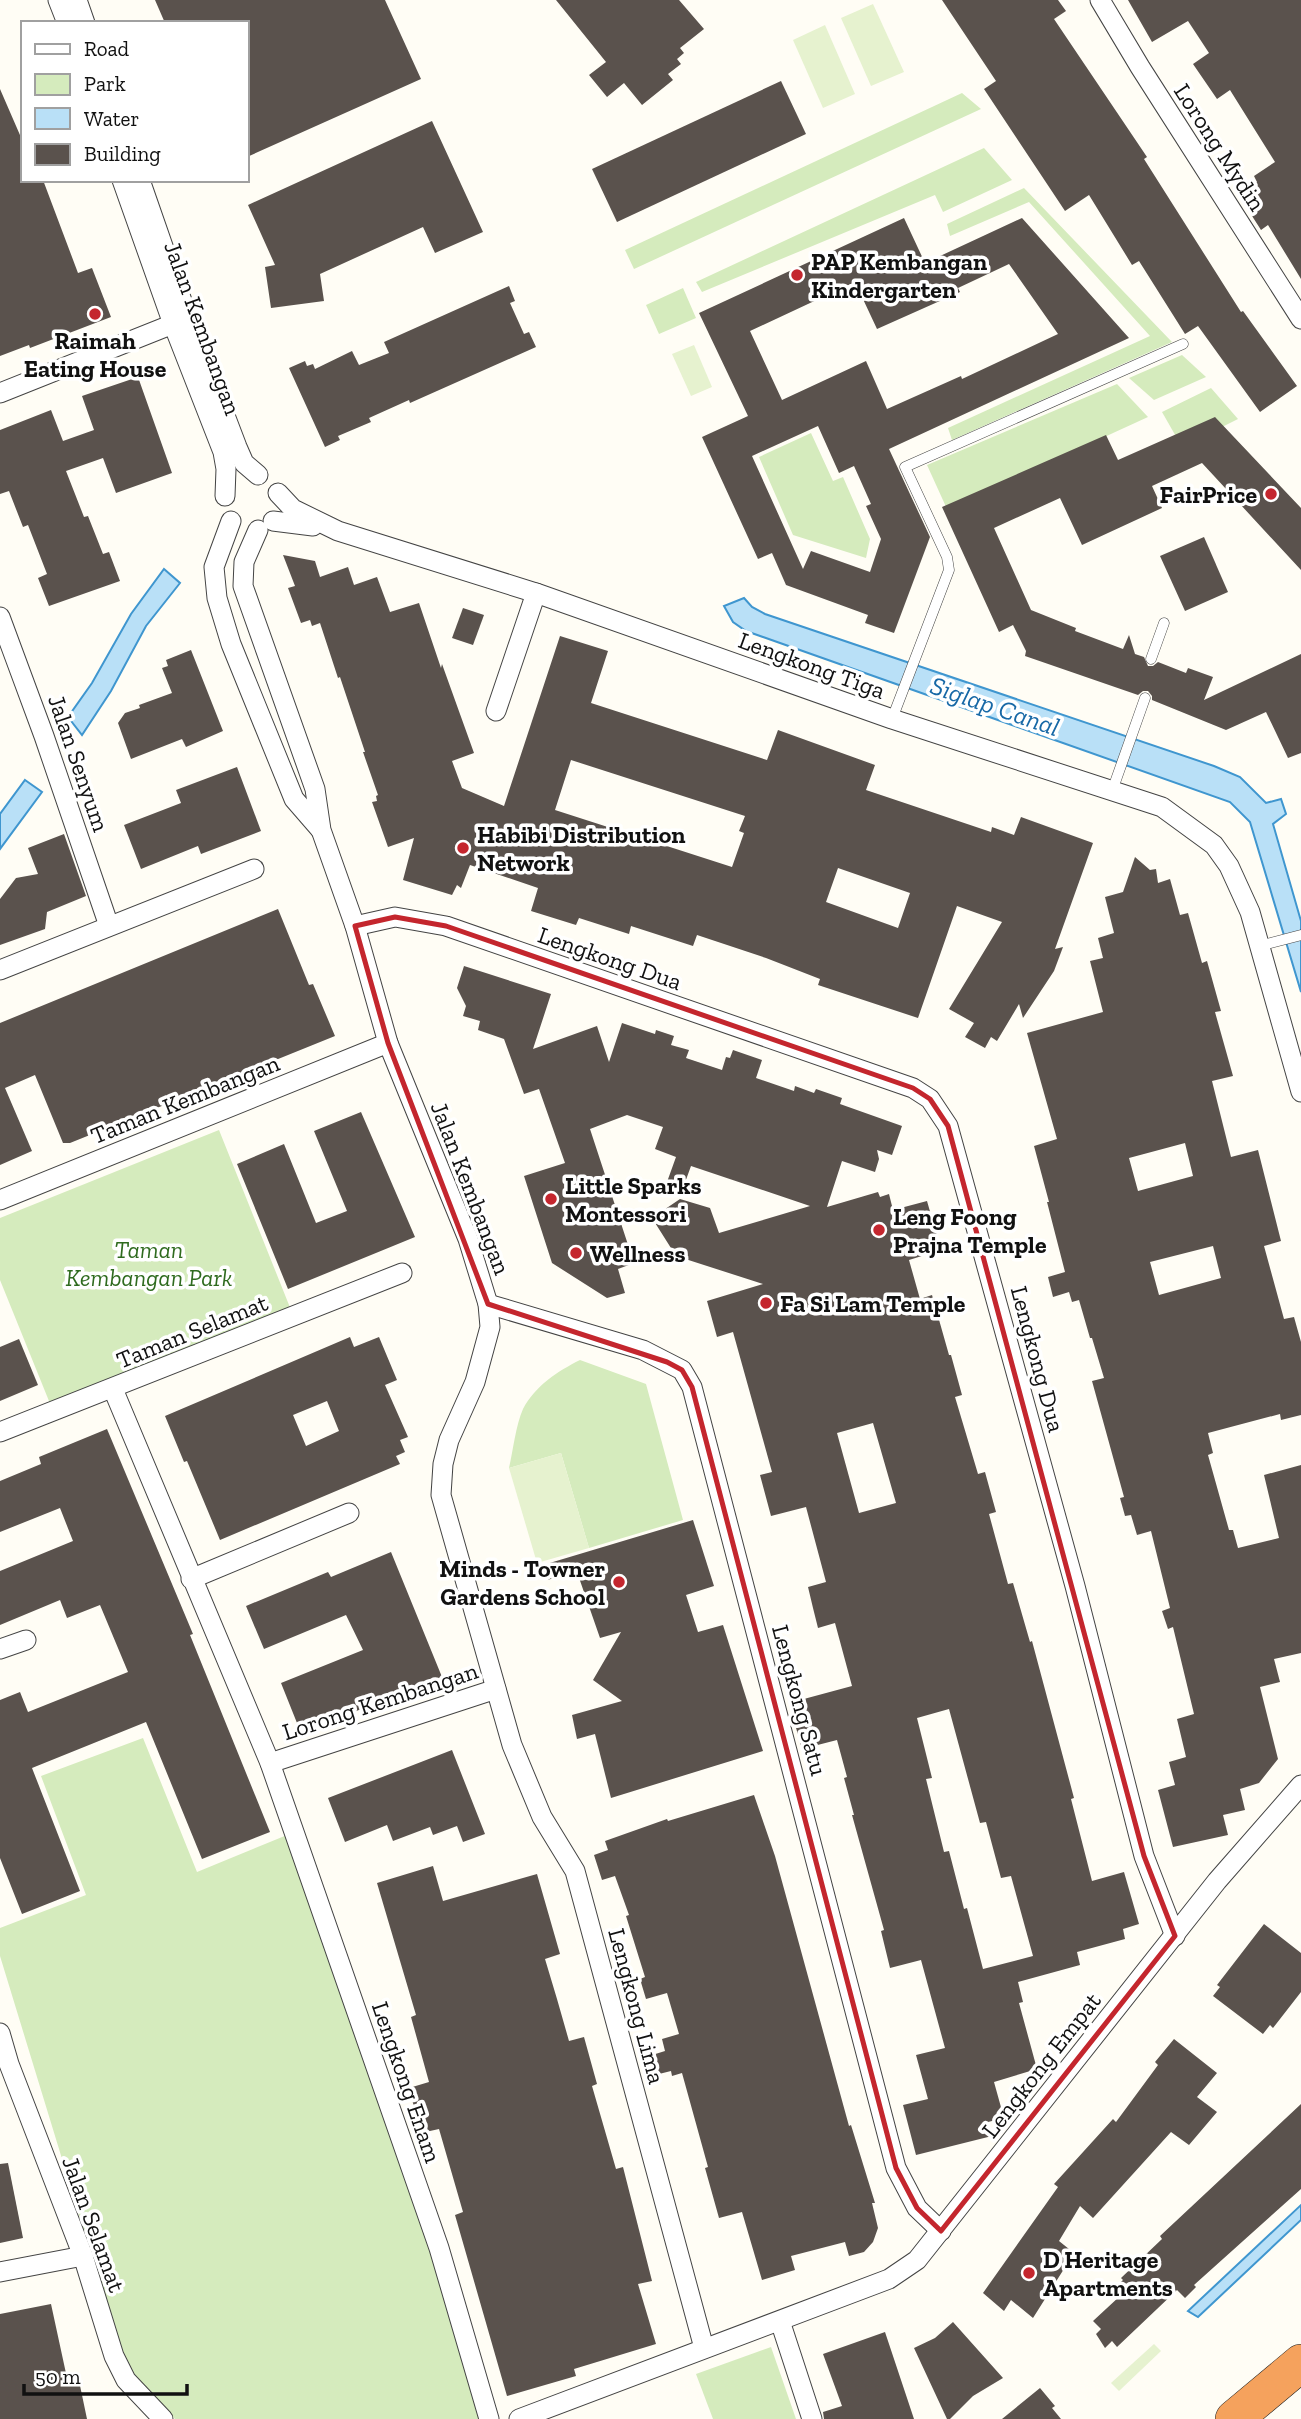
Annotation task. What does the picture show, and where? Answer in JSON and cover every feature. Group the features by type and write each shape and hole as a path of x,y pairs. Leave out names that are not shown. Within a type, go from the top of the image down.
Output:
{"highway":[{"path":"1234,2419 1301,2363"}],"street":[{"path":"58,0 66,21"},
{"path":"77,0 84,21"},
{"name":"Lorong Mydin","path":"1100,0 1147,79 1301,319"},
{"name":"Jalan Kembangan","path":"123,182 173,324 223,452 226,469 224,507 231,522 214,567 217,598 231,643 294,799 321,830"},
{"name":"Jalan Kembangan","path":"141,182 189,321 244,463 270,482 278,493 280,508 244,562 243,586 315,789 321,830 355,926 388,1044 468,1239 488,1304 490,1327 475,1382 449,1440 443,1464 441,1495 496,1689"},
{"path":"0,393 173,324"},
{"path":"225,496 228,488 241,477 258,475"},
{"name":"Lengkong Tiga","path":"278,493 292,509 338,531 536,593 892,719 1162,807 1214,845 1229,866 1250,912 1301,1092"},
{"path":"231,522 244,529 266,526"},
{"name":"Lengkong Tiga","path":"266,526 338,531"},
{"path":"496,711 536,593"},
{"name":"Jalan Senyum","path":"0,617 109,926"},
{"path":"0,970 254,869"},
{"name":"Lengkong Dua","path":"355,926 395,917 446,926 913,1088 930,1100 948,1126 1075,1586 1144,1856 1175,1936"},
{"name":"Taman Kembangan","path":"0,1200 388,1044"},
{"name":"Taman Selamat","path":"0,1432 402,1273"},
{"name":"Lengkong Satu","path":"488,1304 643,1350 682,1370 692,1387 896,2168 917,2208 941,2231"},
{"name":"Lorong Kembangan","path":"113,1389 270,1763 496,1689"},
{"path":"191,1579 349,1513"},
{"path":"0,1649 26,1640"},
{"name":"Lengkong Lima","path":"496,1689 512,1745 526,1781 542,1817 575,1871 704,2348"},
{"name":"Lengkong Enam","path":"270,1763 439,2248 489,2419"},
{"name":"Lengkong Empat","path":"519,2419 890,2279 917,2260 1217,1881 1301,1785"},
{"name":"Jalan Selamat","path":"0,2033 4,2065 83,2256 108,2341 120,2368 139,2396 163,2419"},
{"path":"0,2272 83,2256"},
{"path":"780,2321 812,2419"}],"lane":[{"path":"892,719 949,570 949,563 905,467 1183,344"},
{"path":"1150,659 1164,624"},
{"path":"1112,792 1145,698"},
{"path":"1258,946 1301,935"}],"highlighted area":[{"path":"395,917 446,926 913,1088 930,1099 948,1126 1144,1856 1175,1936 941,2231 917,2208 896,2168 692,1387 682,1370 667,1362 488,1304 388,1043 355,926"}],"green space":[{"path":"873,4 904,72 871,86 841,18"},
{"path":"825,25 855,94 823,108 793,40"},
{"path":"962,93 981,109 634,269 625,250"},
{"path":"984,148 1012,180 943,212 935,195 702,292 696,282"},
{"path":"1024,188 1172,342 952,440 948,428 1150,336 1029,202 950,236 947,224"},
{"path":"683,288 696,318 659,334 646,305"},
{"path":"694,345 712,387 691,396 672,354"},
{"path":"1182,355 1206,377 1154,400 1129,378"},
{"path":"1117,384 1148,417 947,509 927,465"},
{"path":"1211,388 1238,419 1182,447 1162,412"},
{"path":"811,433 833,481 843,477 870,539 866,558 793,535 759,457"},
{"name":"Taman Kembangan Park","path":"219,1130 291,1310 51,1406 0,1280 0,1218"},
{"path":"580,1360 646,1384 683,1520 589,1548 561,1453 509,1468 518,1422 528,1401 548,1380"},
{"path":"561,1453 589,1548 537,1563 509,1468"},
{"path":"143,1738 197,1872 292,1833 431,2248 481,2419 175,2419 134,2376 122,2355 0,1956 0,1928 86,1895 41,1776"},
{"path":"1154,2344 1161,2351 1119,2391 1111,2383"},
{"path":"771,2347 796,2419 713,2419 696,2374"}],"water":[{"path":"164,569 180,583 146,626 111,691 82,735 68,717 92,683 131,614"},
{"name":"Siglap Canal","path":"744,598 752,607 765,614 1214,766 1240,777 1266,803 1281,799 1286,814 1273,824 1301,921 1301,992 1250,822 1230,802 746,631 733,622 724,606"},
{"path":"25,780 42,792 0,849 0,814"},
{"path":"1301,2205 1301,2220 1198,2317 1188,2311"}],"building":[{"path":"155,0 385,0 421,79 248,157 248,21 164,21"},
{"path":"556,0 679,0 704,29 680,48 684,53 677,59 681,64 668,74 673,80 642,105 624,83 607,97 589,75 606,62"},
{"path":"942,0 1058,0 1066,11 1054,19 1147,157 1144,159 1241,312 1243,311 1297,386 1260,412 1198,326 1185,334 1139,261 1132,265 1089,195 1065,211 984,89 996,81"},
{"path":"1128,0 1301,0 1301,279 1268,225 1261,230 1238,194 1257,182 1254,176 1275,162 1230,90 1217,99 1193,64 1209,53 1188,21 1152,42"},
{"path":"781,81 806,134 617,222 592,169"},
{"path":"0,89 21,137 21,182 44,182 78,273 92,268 111,317 30,348 29,345 0,356"},
{"path":"432,121 483,232 435,253 423,227 320,274 324,301 271,308 265,267 275,265 248,205"},
{"path":"904,218 925,263 1022,218 1129,338 889,449 930,537 894,633 865,623 868,615 786,585 772,553 758,559 702,437 748,416 699,313","holes":["1009,264 1058,334 962,379 961,376 887,409 866,361 782,400 750,331 855,282 877,329 960,292 958,288","818,426 839,473 854,466 871,504 866,506 881,539 870,572 811,551 803,569 752,456"]},
{"path":"509,286 515,301 510,303 524,334 529,332 536,347 410,403 409,400 369,418 371,422 338,436 340,440 325,447 289,368 305,361 307,366 313,364 315,369 352,351 359,365 389,353 384,342"},
{"path":"138,377 172,473 116,493 103,458 66,471 84,517 88,516 103,554 109,552 120,581 49,606 38,578 47,574 28,525 23,527 9,491 0,494 0,430 51,410 63,441 94,430 82,396"},
{"path":"1215,417 1301,508 1301,570 1202,463 1152,486 1162,508 1082,545 1060,498 994,528 1031,610 1076,628 1075,631 1123,649 1129,635 1135,654 1144,657 1148,666 1158,662 1186,673 1188,668 1213,677 1204,700 1301,654 1301,753 1288,758 1266,712 1226,730 1152,700 1148,691 1138,695 1025,656 1026,651 1013,625 999,632 942,507 1106,435 1118,460"},
{"path":"1204,537 1228,592 1185,611 1160,556"},
{"path":"283,555 315,561 320,577 348,567 354,585 377,577 390,612 419,603 474,753 452,761 462,788 504,806 560,636 608,651 591,703 767,760 778,730 875,765 866,790 991,832 992,827 1014,835 1021,817 1093,843 1055,949 1063,947 1054,971 1023,1018 1019,1004 997,1041 991,1037 985,1048 965,1037 974,1023 949,1009 1002,922 957,906 918,1018 818,985 820,979 697,935 693,946 631,926 629,934 579,918 576,925 531,911 538,888 470,865 461,888 457,885 452,895 403,880 414,838 388,847 372,802 377,801 378,795 340,677 338,678 320,623 312,626 310,620 301,623 288,588 295,586","holes":["571,760 745,816 739,831 744,833 732,867 555,810","838,868 910,893 898,928 826,902"]},
{"path":"463,608 484,615 473,645 452,638"},
{"path":"191,650 223,731 186,747 182,739 131,759 118,723 125,713 140,708 139,705 172,693 162,668 168,666 166,660"},
{"path":"237,767 261,831 201,854 198,846 141,869 124,825 181,803 176,790"},
{"path":"64,834 86,896 47,912 45,929 0,945 0,899 16,878 38,874 28,848"},
{"path":"1135,857 1150,870 1156,869 1158,883 1170,879 1180,915 1188,913 1202,963 1207,961 1221,1011 1215,1012 1233,1076 1212,1081 1231,1157 1258,1150 1281,1241 1264,1246 1284,1319 1294,1317 1301,1342 1301,1415 1281,1420 1280,1414 1208,1433 1213,1453 1208,1455 1229,1530 1233,1530 1238,1548 1279,1538 1264,1475 1301,1465 1301,1653 1274,1659 1280,1682 1260,1687 1278,1759 1259,1783 1240,1789 1245,1810 1223,1815 1228,1835 1173,1847 1158,1790 1175,1785 1169,1762 1186,1757 1177,1719 1194,1714 1173,1627 1168,1629 1162,1611 1170,1608 1151,1531 1137,1535 1131,1515 1125,1516 1120,1498 1124,1497 1092,1381 1104,1378 1092,1338 1079,1300 1072,1302 1069,1292 1053,1297 1048,1277 1065,1272 1034,1146 1057,1139 1027,1033 1103,1012 1090,961 1103,958 1098,938 1114,933 1105,897 1123,892","holes":["1185,1143 1193,1176 1138,1191 1129,1158","1213,1246 1221,1278 1159,1295 1150,1262"]},
{"path":"278,909 309,985 313,984 335,1036 70,1143 63,1143 35,1075 5,1088 32,1151 0,1165 0,1023"},
{"path":"464,966 551,994 533,1049 597,1026 609,1062 622,1023 655,1034 656,1030 674,1036 671,1045 689,1050 686,1058 722,1070 726,1057 730,1058 733,1050 762,1060 756,1078 794,1091 795,1086 814,1093 816,1089 842,1098 840,1104 902,1126 892,1155 877,1150 879,1159 875,1172 842,1161 827,1207 878,1192 880,1197 889,1194 893,1210 927,1201 941,1250 909,1260 920,1299 932,1295 951,1355 962,1395 955,1397 978,1474 985,1472 996,1512 989,1514 1008,1584 1013,1583 1030,1642 1032,1641 1074,1798 1071,1799 1092,1881 1124,1872 1139,1924 1123,1929 1125,1939 1077,1952 1080,1965 1018,1982 1023,2002 1019,2003 1037,2069 994,2082 1004,2118 988,2122 992,2136 916,2155 903,2105 928,2099 916,2055 945,2048 921,1960 890,1968 881,1931 884,1930 852,1815 844,1778 847,1777 837,1740 802,1749 789,1703 852,1686 835,1623 818,1628 808,1587 826,1582 806,1507 771,1516 760,1475 772,1472 733,1332 717,1337 707,1301 763,1284 676,1256 652,1218 680,1199 710,1208 719,1233 810,1206 691,1166 683,1188 667,1182 676,1157 655,1149 663,1127 627,1115 590,1129 634,1263 618,1269 625,1293 607,1298 552,1263 524,1176 565,1163 539,1089 524,1094 504,1039 478,1030 480,1021 463,1016 466,1006 457,988","holes":["873,1423 896,1503 859,1513 837,1433","949,1709 980,1823 986,1822 1001,1878 1011,1876 1033,1956 983,1969 949,1851 944,1852 926,1779 932,1778 917,1718"]},
{"path":"361,1112 415,1237 288,1289 237,1164 284,1144 316,1223 347,1211 314,1131"},
{"path":"350,1337 354,1347 379,1337 397,1380 385,1385 408,1437 400,1440 405,1452 396,1456 400,1464 220,1540 165,1416","holes":["327,1401 339,1431 306,1446 293,1415"]},
{"path":"19,1339 38,1385 0,1401 0,1347"},
{"path":"107,1429 193,1634 190,1635 270,1832 202,1859 146,1722 32,1768 80,1891 22,1914 0,1858 0,1700 20,1692 28,1712 128,1672 100,1605 67,1618 60,1600 0,1625 0,1571 73,1541 60,1508 0,1532 0,1481 41,1464 39,1457"},
{"path":"693,1520 714,1586 686,1595 698,1632 723,1625 763,1751 611,1798 595,1734 577,1739 572,1715 622,1701 593,1680 621,1632 600,1638 577,1572 547,1580 543,1565"},
{"path":"391,1552 442,1677 301,1733 281,1683 363,1650 346,1615 264,1649 246,1606 328,1572 331,1577"},
{"path":"452,1750 485,1834 463,1842 457,1826 433,1835 430,1827 393,1841 387,1825 345,1842 328,1798"},
{"path":"754,1795 775,1856 849,2126 851,2125 875,2203 872,2203 878,2228 873,2242 864,2252 849,2256 845,2242 791,2256 795,2270 762,2280 742,2212 719,2218 682,2073 672,2076 671,2071 655,2075 649,2056 665,2051 662,2039 679,2034 667,1993 646,1999 640,1979 645,1977 626,1916 629,1915 615,1876 602,1880 594,1855 608,1850 605,1841 667,1819 668,1821"},
{"path":"433,1866 443,1901 537,1874 560,1954 545,1959 569,2041 584,2037 597,2084 592,2086 616,2169 623,2167 652,2281 638,2284 656,2344 574,2369 576,2376 507,2396 455,2215 463,2212 439,2129 421,2133 409,2088 429,2082 411,2017 416,2015 377,1883"},
{"path":"1264,1924 1301,1953 1301,1992 1273,2028 1270,2025 1263,2034 1213,1996 1220,1987 1217,1985"},
{"path":"1174,2039 1217,2073 1197,2097 1217,2112 1189,2145 1171,2132 1093,2218 1080,2206 1059,2241 1074,2253 1033,2318 1011,2300 1004,2311 983,2293 1058,2187 1054,2184 1113,2119 1116,2122 1158,2065 1155,2062"},
{"path":"1301,2104 1301,2189 1194,2285 1196,2287 1185,2298 1177,2290 1117,2347 1112,2341 1105,2348 1096,2334 1101,2329 1093,2321 1120,2296 1113,2289 1123,2280 1121,2278 1162,2239 1160,2236"},
{"path":"8,2163 23,2238 0,2243 0,2164"},
{"path":"51,2304 67,2378 78,2376 87,2419 0,2419 0,2314"},
{"path":"953,2322 1003,2378 973,2396 947,2419 914,2348 935,2338"},
{"path":"885,2332 914,2419 824,2419 823,2412 842,2406 823,2354"},
{"path":"1040,2388 1055,2406 1052,2408 1061,2419 1002,2419"}],"place":[{"name":"PAP Kembangan Kindergarten","path":"797,275"},
{"name":"Raimah Eating House","path":"95,314"},
{"name":"FairPrice","path":"1271,494"},
{"name":"Habibi Distribution Network","path":"463,848"},
{"name":"Little Sparks Montessori","path":"551,1199"},
{"name":"Leng Foong Prajna Temple","path":"879,1230"},
{"name":"Wellness","path":"576,1253"},
{"name":"Fa Si Lam Temple","path":"766,1303"},
{"name":"Minds - Towner Gardens School","path":"619,1582"},
{"name":"D Heritage Apartments","path":"1029,2273"}]}
